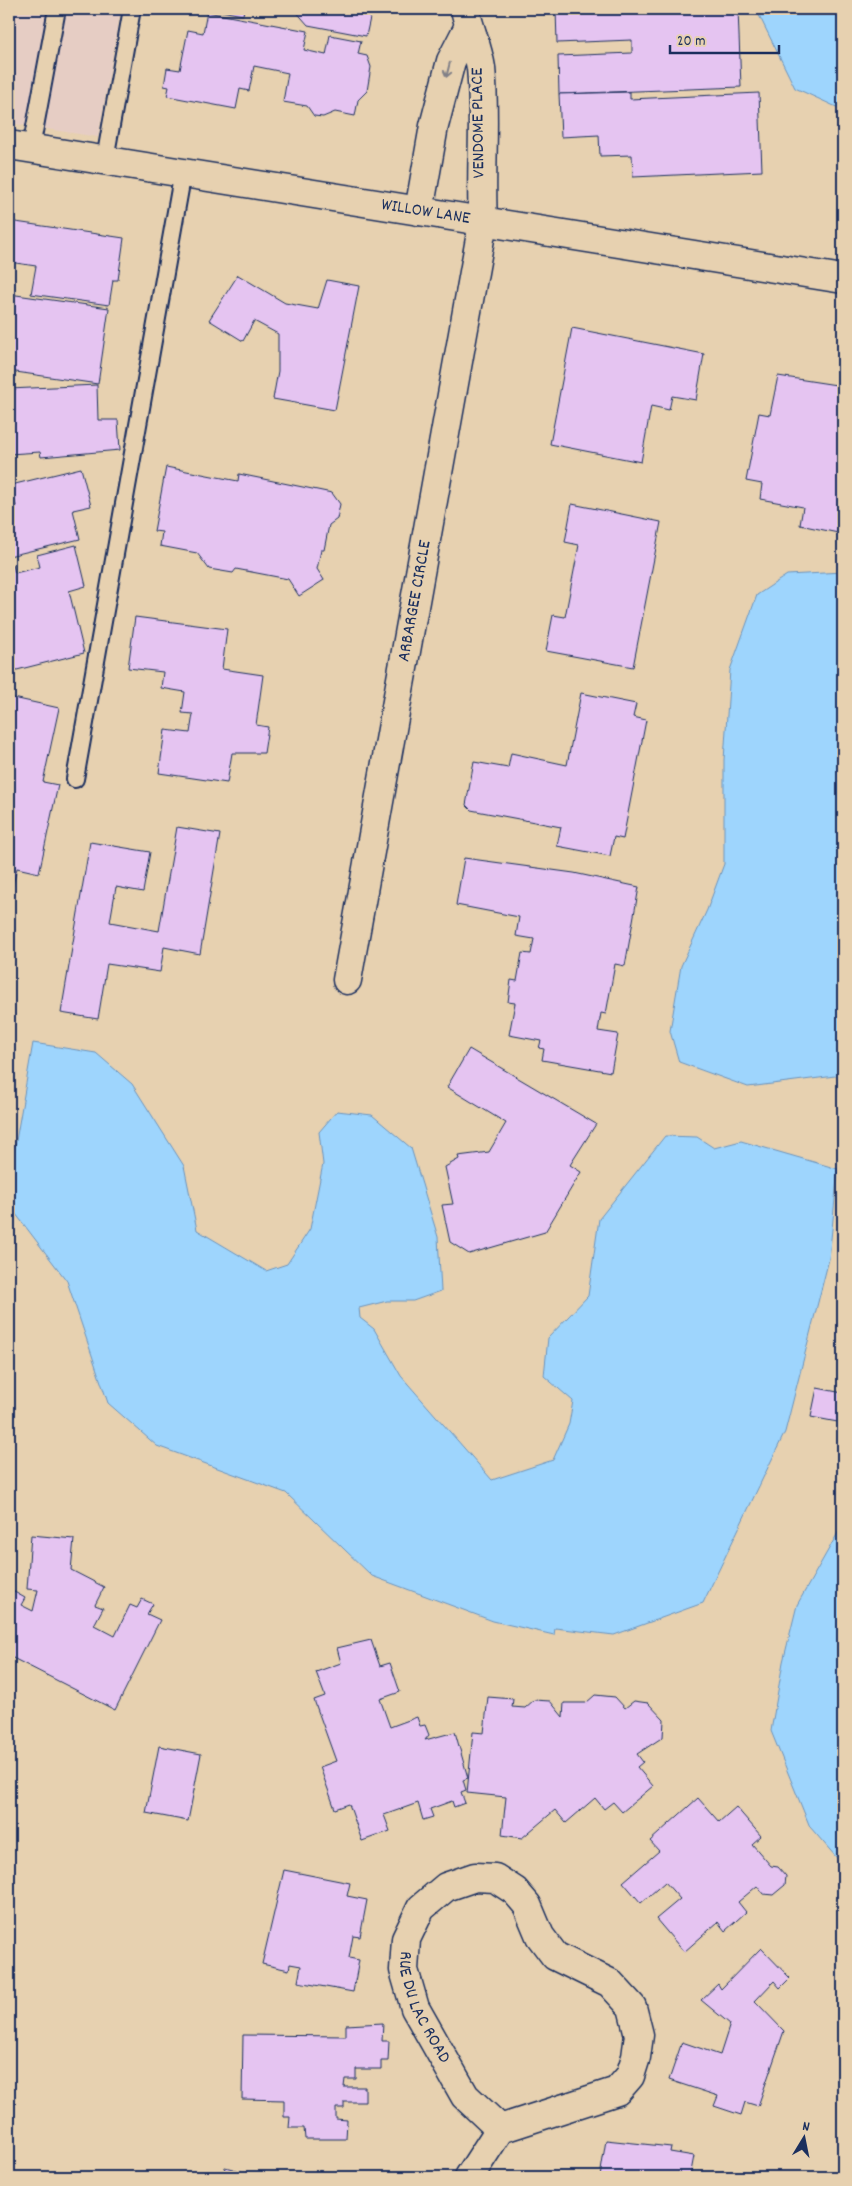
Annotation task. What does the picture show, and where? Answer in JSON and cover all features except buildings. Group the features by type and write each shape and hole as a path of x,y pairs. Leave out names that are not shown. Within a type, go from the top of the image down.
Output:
{"street":[{"name":"VENDOME PLACE","path":"419,211 434,126 450,61 467,17"},
{"name":"VENDOME PLACE","path":"467,17 481,67 482,131 480,185 483,222"},
{"name":"WILLOW LANE","path":"20,146 843,279"},
{"name":"ARBARGEE CIRCLE","path":"347,980 483,222"},
{"name":"RUE DU LAC ROAD","path":"475,1877 495,1878 515,1891 527,1905 540,1936 555,1956 610,1983 632,2007 639,2036 636,2057 630,2076 617,2091 500,2129 465,2096 415,2008 404,1970 406,1939 421,1908 446,1886 475,1877"},
{"path":"469,2177 500,2129"}],"lane":[{"path":"20,146 57,9"},
{"path":"105,160 132,9"},
{"path":"75,779 183,172"}],"shaded area":[{"path":"9,9 121,9 98,137 9,123"}],"water":[{"path":"756,9 843,9 843,110 795,88"},
{"path":"843,572 843,1075 748,1087 679,1062 670,1031 681,966 707,910 724,864 724,760 730,670 757,595 787,575"},
{"path":"33,1043 96,1053 132,1084 184,1166 197,1230 266,1271 287,1264 310,1229 323,1164 319,1132 337,1111 372,1115 411,1148 438,1237 441,1291 413,1301 387,1301 359,1308 360,1318 374,1329 401,1376 492,1480 553,1460 569,1424 573,1401 544,1376 548,1338 588,1296 599,1219 665,1136 697,1137 714,1148 741,1141 838,1169 829,1259 785,1432 703,1603 614,1635 555,1628 554,1635 493,1621 372,1576 286,1493 157,1446 108,1403 67,1281 9,1205 9,1181"},
{"path":"843,1524 843,1865 810,1827 771,1731 783,1662 797,1605"}]}
